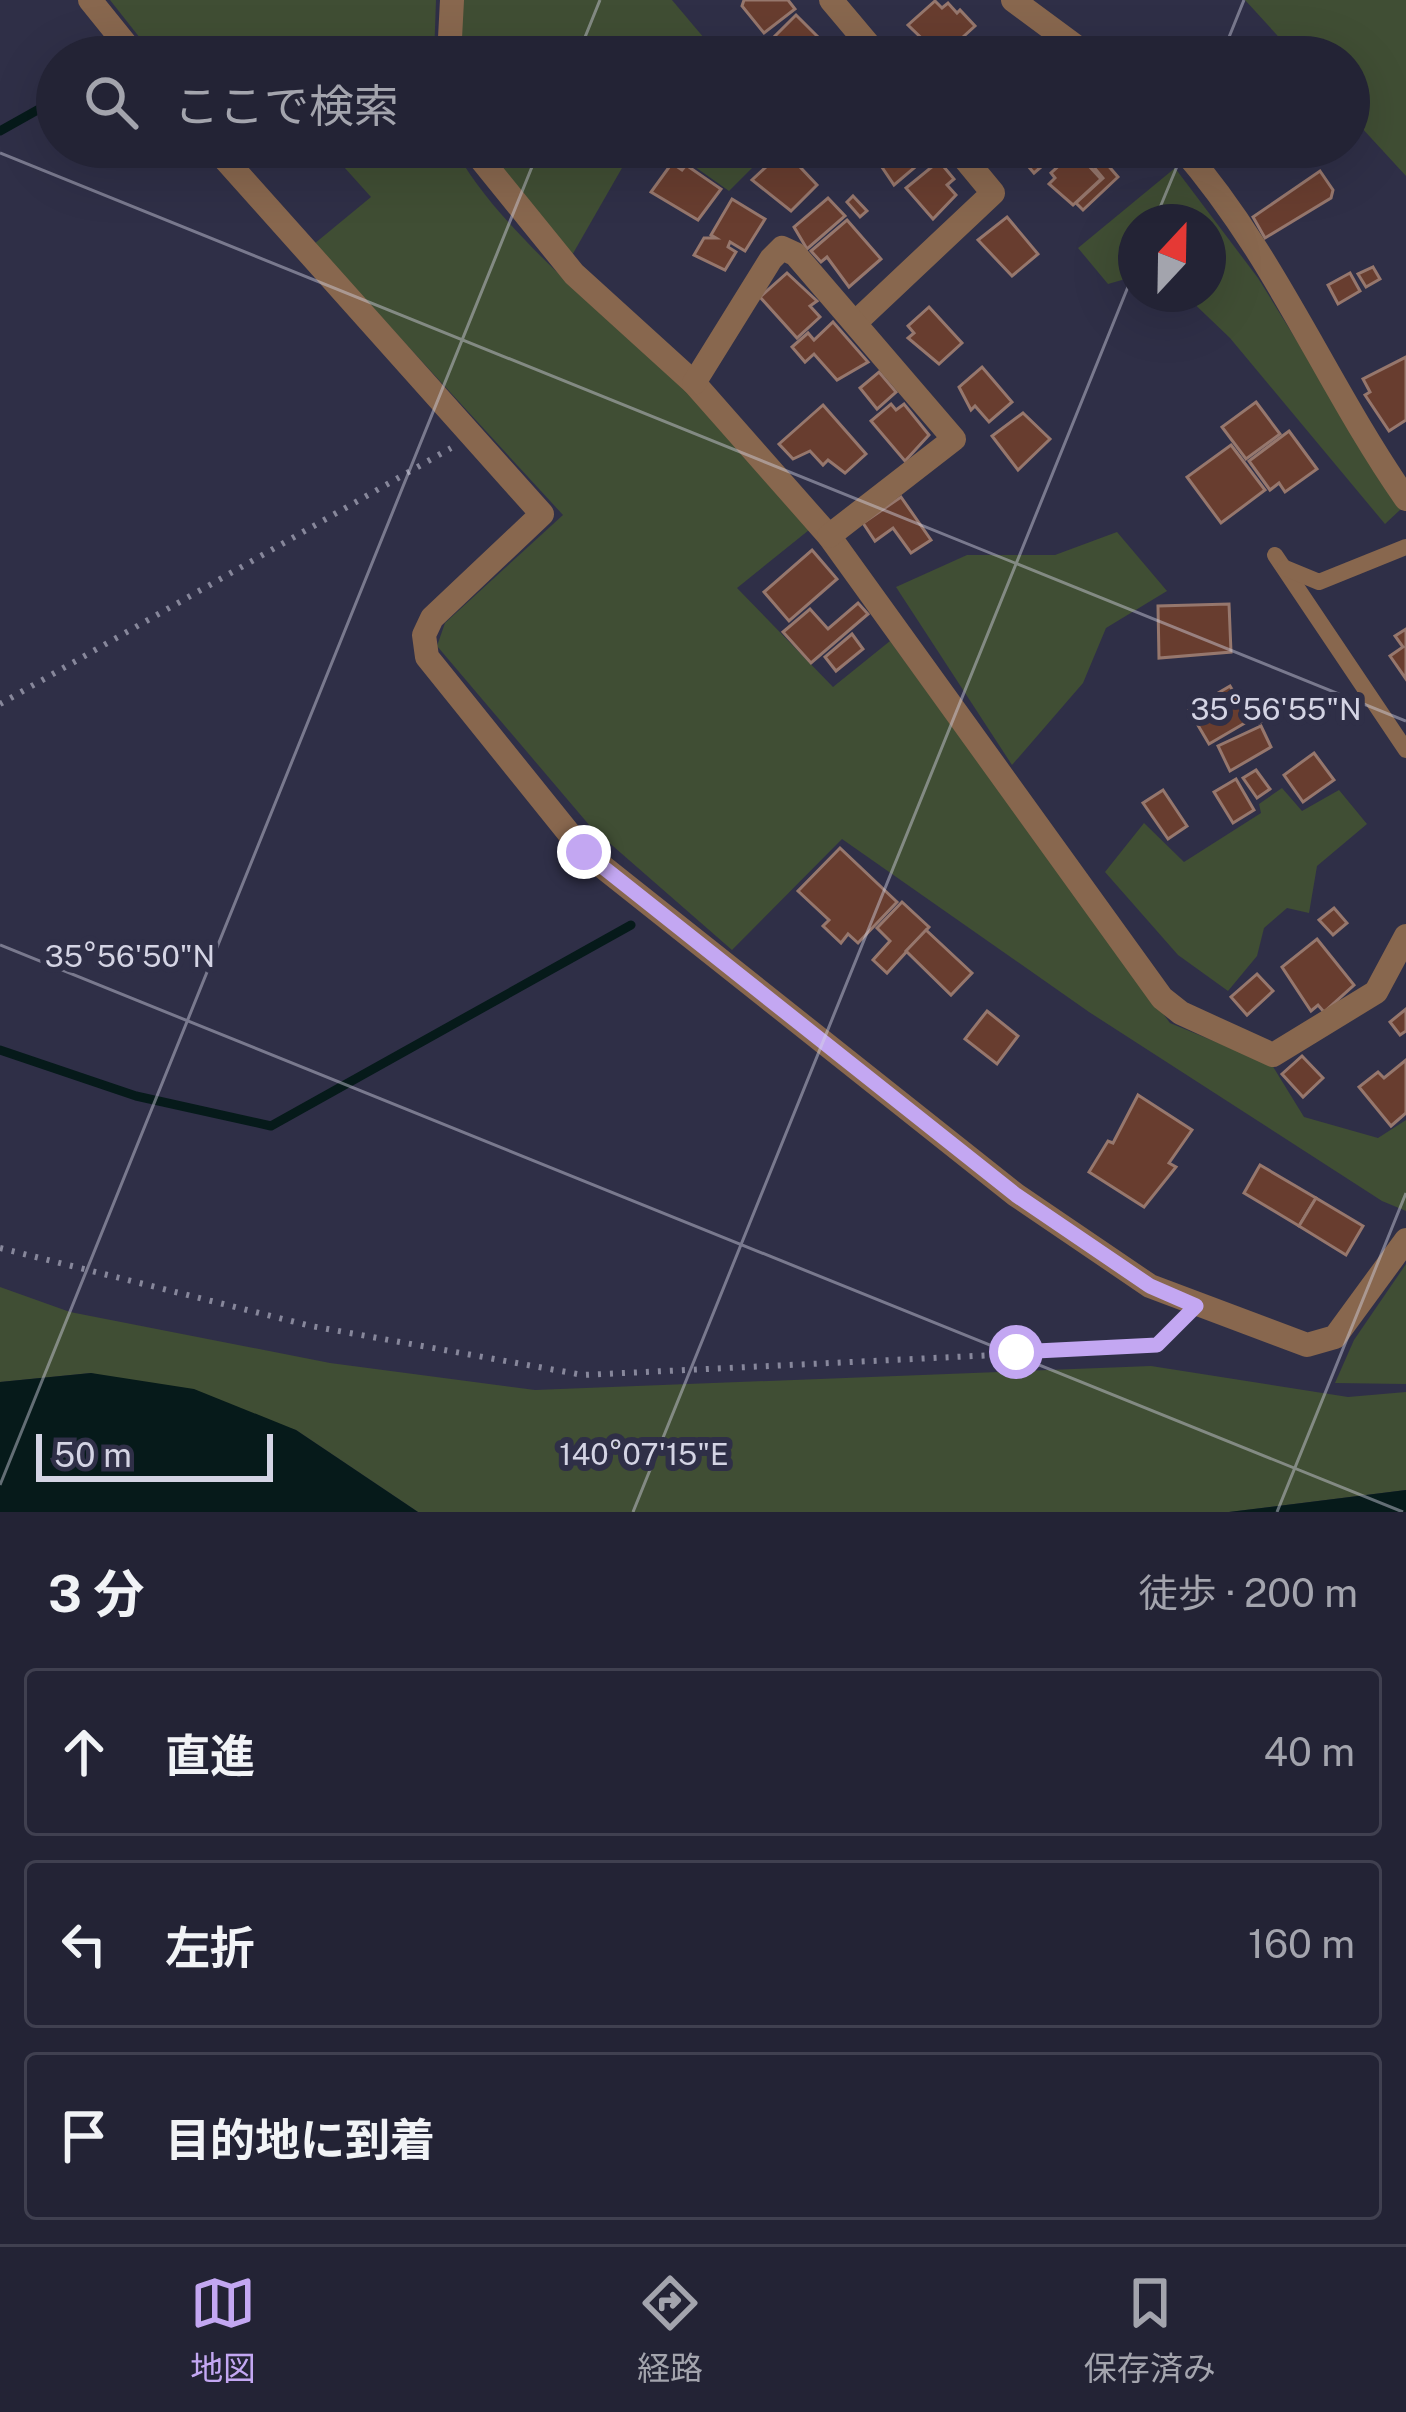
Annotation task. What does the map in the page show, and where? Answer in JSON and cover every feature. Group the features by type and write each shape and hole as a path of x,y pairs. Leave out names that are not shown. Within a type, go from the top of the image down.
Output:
{"street":[{"path":"90,0 119,36"},
{"path":"450,36 452,0"},
{"path":"831,0 861,36"},
{"path":"1013,0 1062,36"},
{"path":"233,168 542,514 432,618 424,635 427,657 584,852 1016,1195 1130,1274 1196,1306 1307,1345 1322,1342 1335,1337 1354,1315 1406,1240"},
{"path":"488,168 574,274 694,383 829,536 1162,998 1181,1013 1273,1055 1376,992 1406,936"},
{"path":"855,323 993,193 972,168"},
{"path":"1198,168 1251,234 1330,379 1406,499"},
{"path":"694,383 782,248 795,254 954,440 829,536"}],"lane":[{"path":"1406,547 1319,582 1279,561 1406,750"}],"path":[{"path":"0,704 475,434"},
{"path":"0,1248 311,1326 583,1375 1157,1345 1196,1306"}],"green space":[{"path":"110,0 436,0 435,36 138,36"},
{"path":"459,0 672,0 702,36 458,36"},
{"path":"1245,0 1406,0 1406,176 1370,137 1370,36 1278,36"},
{"path":"345,168 466,168 523,238 693,398 814,526 737,588 833,687 890,641 1170,1023 1272,1065 1304,1117 1378,1138 1406,1120 1406,1211 1382,1201 1089,1012 842,839 732,950 590,826 437,646 445,623 563,515 314,244 371,197"},
{"path":"497,168 622,168 571,257"},
{"path":"697,168 752,168 729,191"},
{"path":"1175,168 1202,204 1131,204"},
{"path":"1118,215 1118,281 1108,284 1078,248"},
{"path":"1226,236 1258,278 1401,509 1385,524 1230,338 1203,312 1226,312"},
{"path":"1117,532 1167,591 1106,628 1083,683 1012,765 896,587 967,555 1055,555"},
{"path":"1282,788 1302,811 1339,790 1367,824 1317,866 1309,913 1287,908 1264,928 1257,956 1228,991 1178,955 1105,872 1144,823 1184,862 1261,813 1259,804"},
{"path":"1406,1264 1406,1384 1335,1383 1354,1340"},
{"path":"0,1287 70,1312 330,1363 535,1390 1151,1366 1348,1397 1406,1392 1406,1490 1229,1512 418,1512 296,1430 91,1373 0,1382"}],"shaded area":[{"path":"91,1373 194,1389 296,1430 418,1512 0,1512 0,1382"},
{"path":"1406,1490 1406,1512 1229,1512"}],"building":[{"path":"744,0 788,0 795,9 764,33 742,6"},
{"path":"935,1 942,8 948,3 957,13 960,10 975,26 964,36 919,36 908,25"},
{"path":"796,15 817,36 775,36"},
{"path":"668,168 690,168 721,189 698,220 651,192"},
{"path":"765,168 801,168 817,185 791,211 752,180"},
{"path":"883,168 914,168 894,185"},
{"path":"930,168 945,168 954,179 947,185 956,195 933,219 906,188"},
{"path":"1056,168 1091,168 1101,179 1073,205 1049,184 1055,178 1051,173"},
{"path":"1095,168 1110,168 1118,177 1083,210 1076,203 1103,178"},
{"path":"1320,171 1333,190 1331,198 1265,238 1253,217"},
{"path":"853,196 867,211 860,217 847,202"},
{"path":"828,198 845,216 807,249 794,227"},
{"path":"732,199 765,219 745,251 730,242 728,247 736,252 725,270 694,255 704,238 716,238 711,235"},
{"path":"1007,217 1038,254 1012,276 978,240"},
{"path":"847,220 881,259 849,287 827,257 821,262 811,251"},
{"path":"1373,267 1380,279 1366,287 1358,274"},
{"path":"787,273 817,301 810,306 820,317 797,338 760,297"},
{"path":"1350,273 1360,291 1338,304 1328,285"},
{"path":"929,307 962,343 939,364 908,338 914,333 908,326"},
{"path":"833,322 868,362 837,380 814,354 805,362 792,347 808,333 814,340"},
{"path":"1406,357 1406,420 1389,431 1365,395 1370,392 1363,379"},
{"path":"982,367 1012,402 989,422 975,406 971,410 959,387"},
{"path":"879,372 896,392 877,409 860,388"},
{"path":"1256,402 1280,434 1246,459 1222,427"},
{"path":"891,404 896,410 904,404 929,435 905,461 871,421"},
{"path":"823,405 866,454 845,473 828,460 823,465 810,451 793,459 779,444"},
{"path":"1023,413 1050,439 1018,470 992,436"},
{"path":"1289,431 1317,469 1285,492 1279,483 1270,490 1249,461"},
{"path":"1231,445 1265,490 1221,523 1187,477"},
{"path":"901,497 931,540 911,553 893,528 875,541 863,523"},
{"path":"812,550 837,579 789,621 764,592"},
{"path":"858,603 868,614 811,663 783,632 810,609 828,629"},
{"path":"1229,604 1231,652 1159,658 1158,606"},
{"path":"1406,629 1406,679 1390,656 1403,647 1395,636"},
{"path":"852,634 863,649 836,671 825,657"},
{"path":"1230,686 1250,720 1209,744 1189,710"},
{"path":"1262,704 1270,717 1259,723 1251,709"},
{"path":"1261,726 1271,747 1230,771 1218,746"},
{"path":"1314,753 1334,780 1303,802 1284,775"},
{"path":"1256,770 1270,789 1257,798 1243,778"},
{"path":"1236,779 1254,810 1233,823 1214,792"},
{"path":"1163,790 1187,826 1168,839 1143,803"},
{"path":"840,848 897,902 858,943 848,934 841,943 823,926 829,920 798,891"},
{"path":"902,902 929,927 887,973 873,960 890,941 877,928"},
{"path":"1334,908 1347,923 1333,935 1319,920"},
{"path":"926,930 972,973 951,995 906,951"},
{"path":"1317,939 1354,985 1324,1012 1318,1005 1311,1011 1282,967"},
{"path":"1257,974 1273,991 1247,1015 1231,997"},
{"path":"1406,1009 1406,1031 1400,1035 1390,1022"},
{"path":"987,1011 1018,1036 997,1064 965,1039"},
{"path":"1302,1056 1323,1078 1303,1097 1282,1074"},
{"path":"1406,1060 1406,1113 1391,1126 1359,1087 1378,1072 1384,1078"},
{"path":"1138,1095 1192,1130 1169,1163 1176,1167 1144,1207 1089,1172 1108,1141 1113,1143"},
{"path":"1260,1165 1316,1198 1299,1226 1244,1193"},
{"path":"1316,1198 1363,1226 1346,1255 1299,1226"}],"waterway":[{"path":"0,131 36,111"},
{"path":"0,1050 136,1096 271,1126 631,925"}],"route":[{"path":"584,852 1016,1195 1150,1286 1196,1306 1157,1345 1016,1352"}]}
